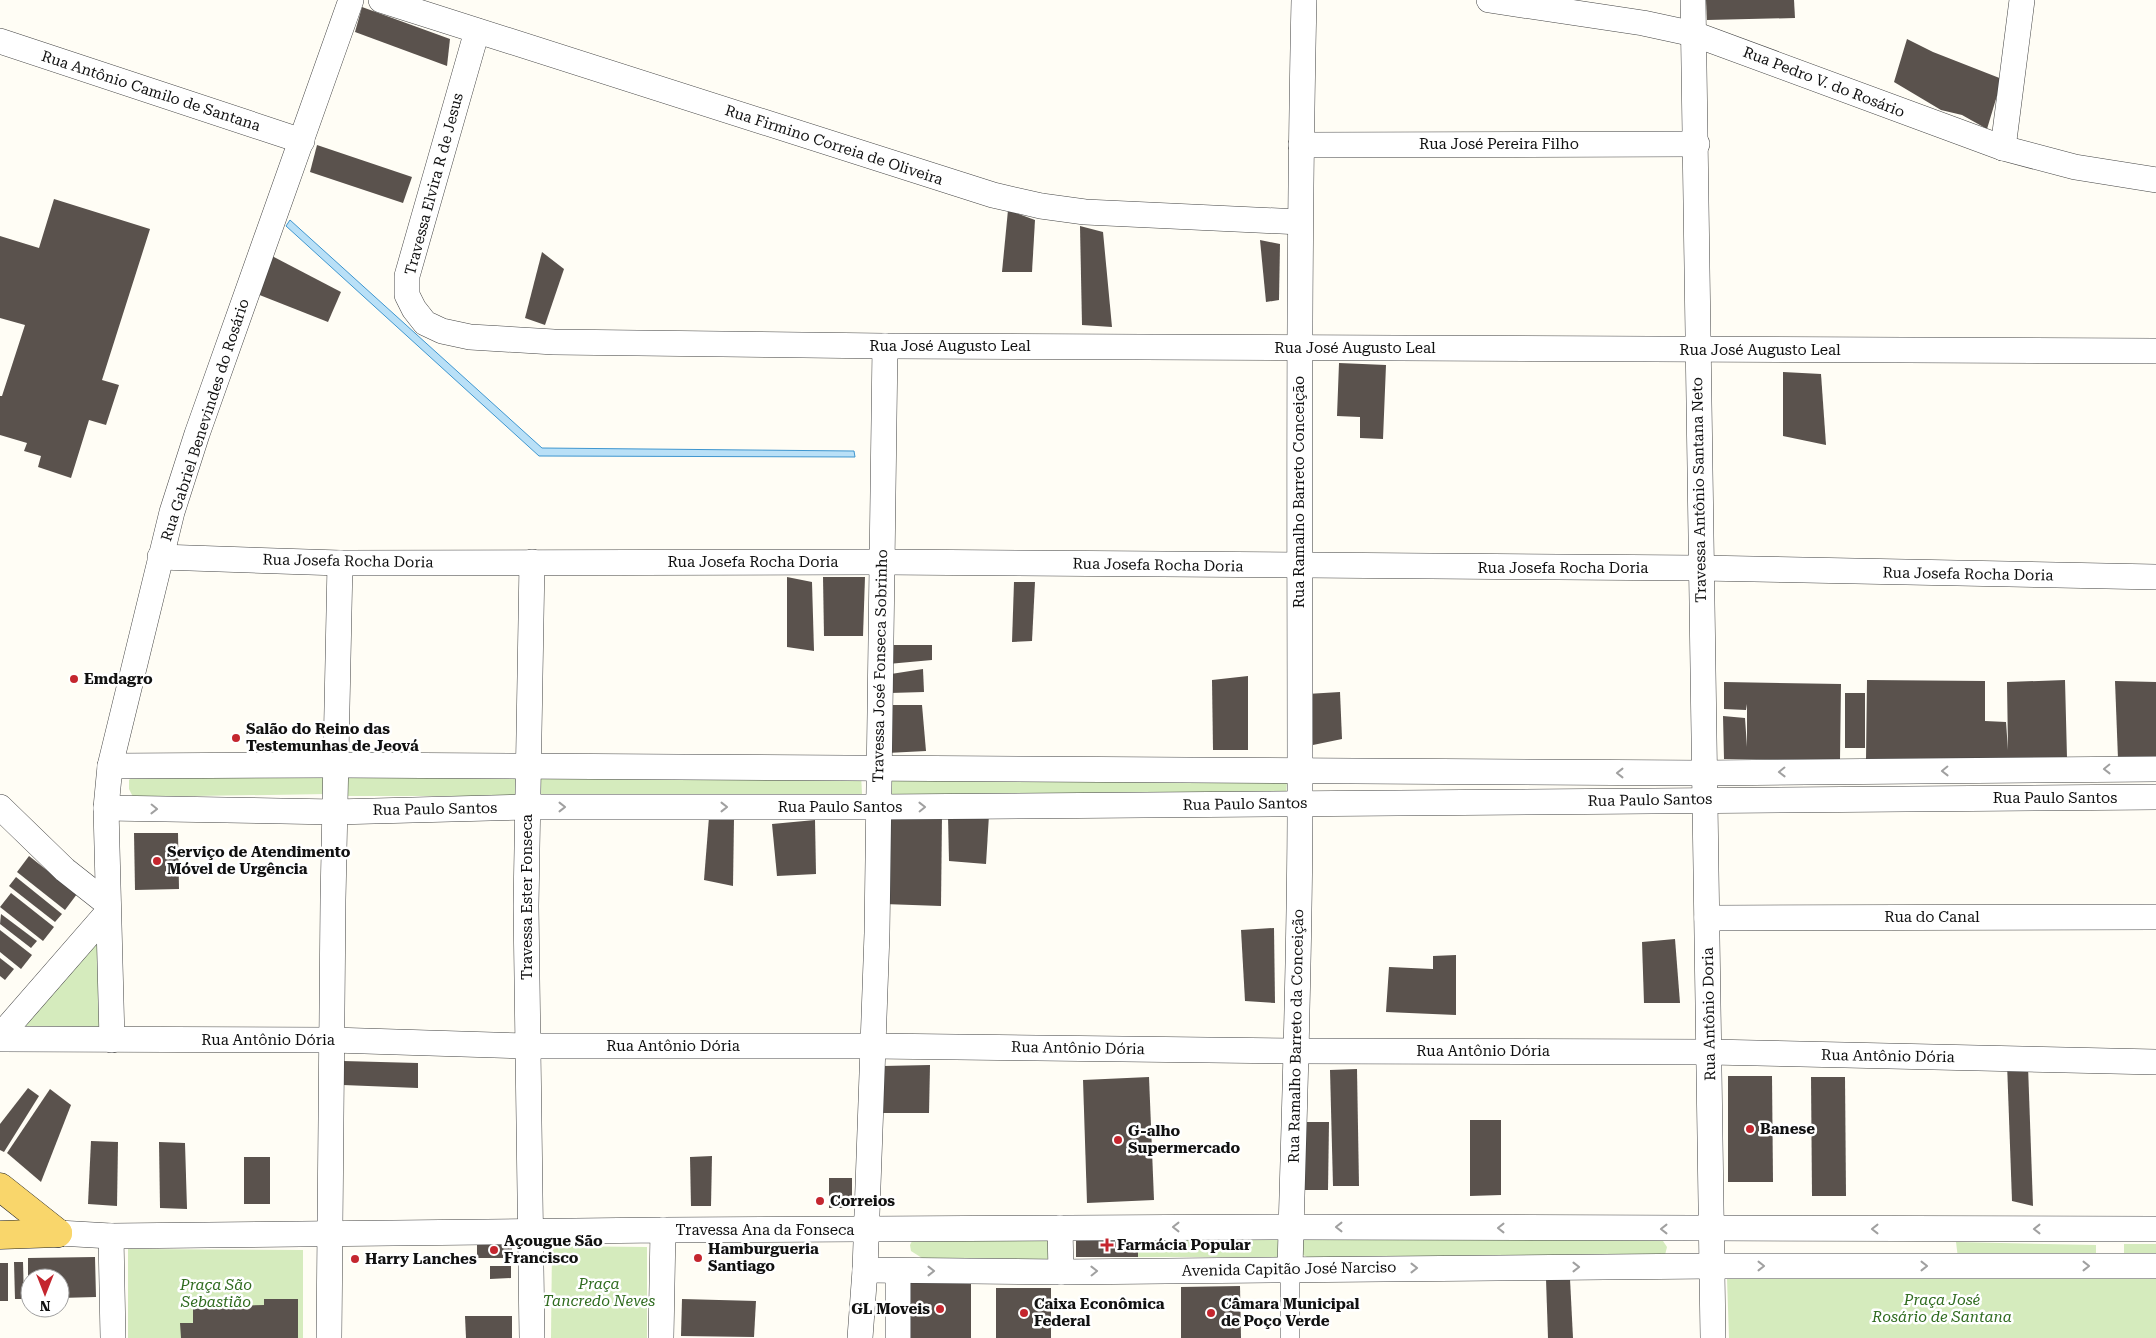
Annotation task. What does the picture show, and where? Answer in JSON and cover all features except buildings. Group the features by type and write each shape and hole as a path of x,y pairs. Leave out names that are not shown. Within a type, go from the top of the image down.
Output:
{"main road":[{"path":"0,1186 58,1234"},
{"path":"0,1234 58,1234"}],"street":[{"name":"Rua Gabriel Benevindes do Rosário","path":"112,1040 106,808 110,766 172,512 197,434 351,0"},
{"name":"Rua Firmino Correia de Oliveira","path":"381,0 993,195 1041,206 1085,212 1300,222"},
{"name":"Rua Ramalho Barreto Conceição","path":"1300,803 1299,347 1304,0"},
{"name":"Rua Pedro V. do Rosário","path":"1489,0 1643,23 1694,34 2003,148 2075,167 2156,180"},
{"name":"Travessa Antônio Santana Neto","path":"1693,0 1697,144 1697,350 1705,799"},
{"path":"2003,148 2022,0"},
{"name":"Travessa Elvira R de Jesus","path":"477,31 412,253 407,276 408,295 414,309 425,323 442,331 470,337 554,342"},
{"name":"Rua Antônio Camilo de Santana","path":"0,41 302,141"},
{"name":"Rua José Pereira Filho","path":"1301,145 1697,144"},
{"name":"Rua José Augusto Leal","path":"554,342 885,346 2156,351"},
{"name":"Travessa José Fonseca Sobrinho","path":"860,1338 865,1270 879,807 885,346"},
{"name":"Rua Josefa Rocha Doria","path":"160,557 340,563 881,562 1700,568 2156,577"},
{"name":"Travessa Ester Fonseca","path":"530,1231 528,807 532,562"},
{"path":"329,1338 340,563"},
{"name":"Rua Paulo Santos","path":"110,766 336,764 1704,773 2156,769"},
{"name":"Rua Paulo Santos","path":"106,808 335,812 528,807 879,807 1705,799 2156,797"},
{"name":"Rua Antônio Doria","path":"1705,799 1712,1229"},
{"name":"Rua Ramalho Barreto da Conceição","path":"1290,1269 1297,1050 1300,803"},
{"path":"0,807 65,870 108,908 0,1036"},
{"name":"Rua do Canal","path":"1708,918 2156,917"},
{"name":"Rua Antônio Dória","path":"0,1039 332,1040 528,1046 872,1046 1710,1052 2156,1062"},
{"path":"866,1229 1291,1227 2156,1229"},
{"path":"1060,1228 1060,1272"},
{"name":"Travessa Ana da Fonseca","path":"663,1230 866,1229"},
{"path":"1712,1229 1712,1338"},
{"path":"2112,1229 2113,1266"},
{"path":"58,1234 111,1236 663,1230 661,1338"},
{"path":"530,1231 532,1338"},
{"path":"111,1236 113,1338"},
{"name":"Avenida Capitão José Narciso","path":"865,1270 1060,1272 1712,1266 2156,1266"},
{"path":"1290,1269 1290,1338"},
{"path":"898,1271 898,1338"}],"green space":[{"path":"343,771 524,773 524,796 342,796"},
{"path":"534,772 861,774 862,794 534,797"},
{"path":"136,773 328,773 327,794 133,797 129,789 129,780"},
{"path":"873,774 1287,781 1286,797 873,794"},
{"path":"102,938 103,1029 16,1030"},
{"path":"1138,1233 1282,1233 1282,1257 1138,1257"},
{"path":"914,1237 1052,1239 1053,1254 1047,1259 922,1258 911,1251 910,1245"},
{"path":"1309,1237 1655,1237 1663,1241 1667,1247 1665,1255 1311,1259 1303,1255 1299,1249 1302,1241"},
{"path":"1956,1242 2096,1245 2096,1258 1958,1258"},
{"path":"2124,1244 2156,1244 2156,1255 2124,1255"},
{"name":"Praça Tancredo Neves","path":"552,1246 647,1247 647,1338 551,1338"},
{"name":"Praça São Sebastião","path":"128,1249 303,1250 303,1338 128,1338"},
{"name":"Praça José Rosário de Santana","path":"1727,1278 2156,1279 2156,1338 1729,1338"}],"water":[{"path":"290,220 542,448 854,451 855,457 539,456 286,226"}],"place":[{"name":"Emdagro","path":"74,679"},
{"name":"Salão do Reino das Testemunhas de Jeová","path":"236,738"},
{"name":"Serviço de Atendimento Móvel de Urgência","path":"157,861"},
{"name":"Banese","path":"1750,1129"},
{"name":"G-alho Supermercado","path":"1118,1140"},
{"name":"Correios","path":"820,1201"},
{"name":"Farmácia Popular","path":"1107,1245"},
{"name":"Açougue São Francisco","path":"494,1250"},
{"name":"Hamburgueria Santiago","path":"698,1258"},
{"name":"Harry Lanches","path":"355,1259"},
{"name":"GL Moveis","path":"940,1309"},
{"name":"Caixa Econômica Federal","path":"1024,1313"},
{"name":"Câmara Municipal de Poço Verde","path":"1211,1313"}]}
